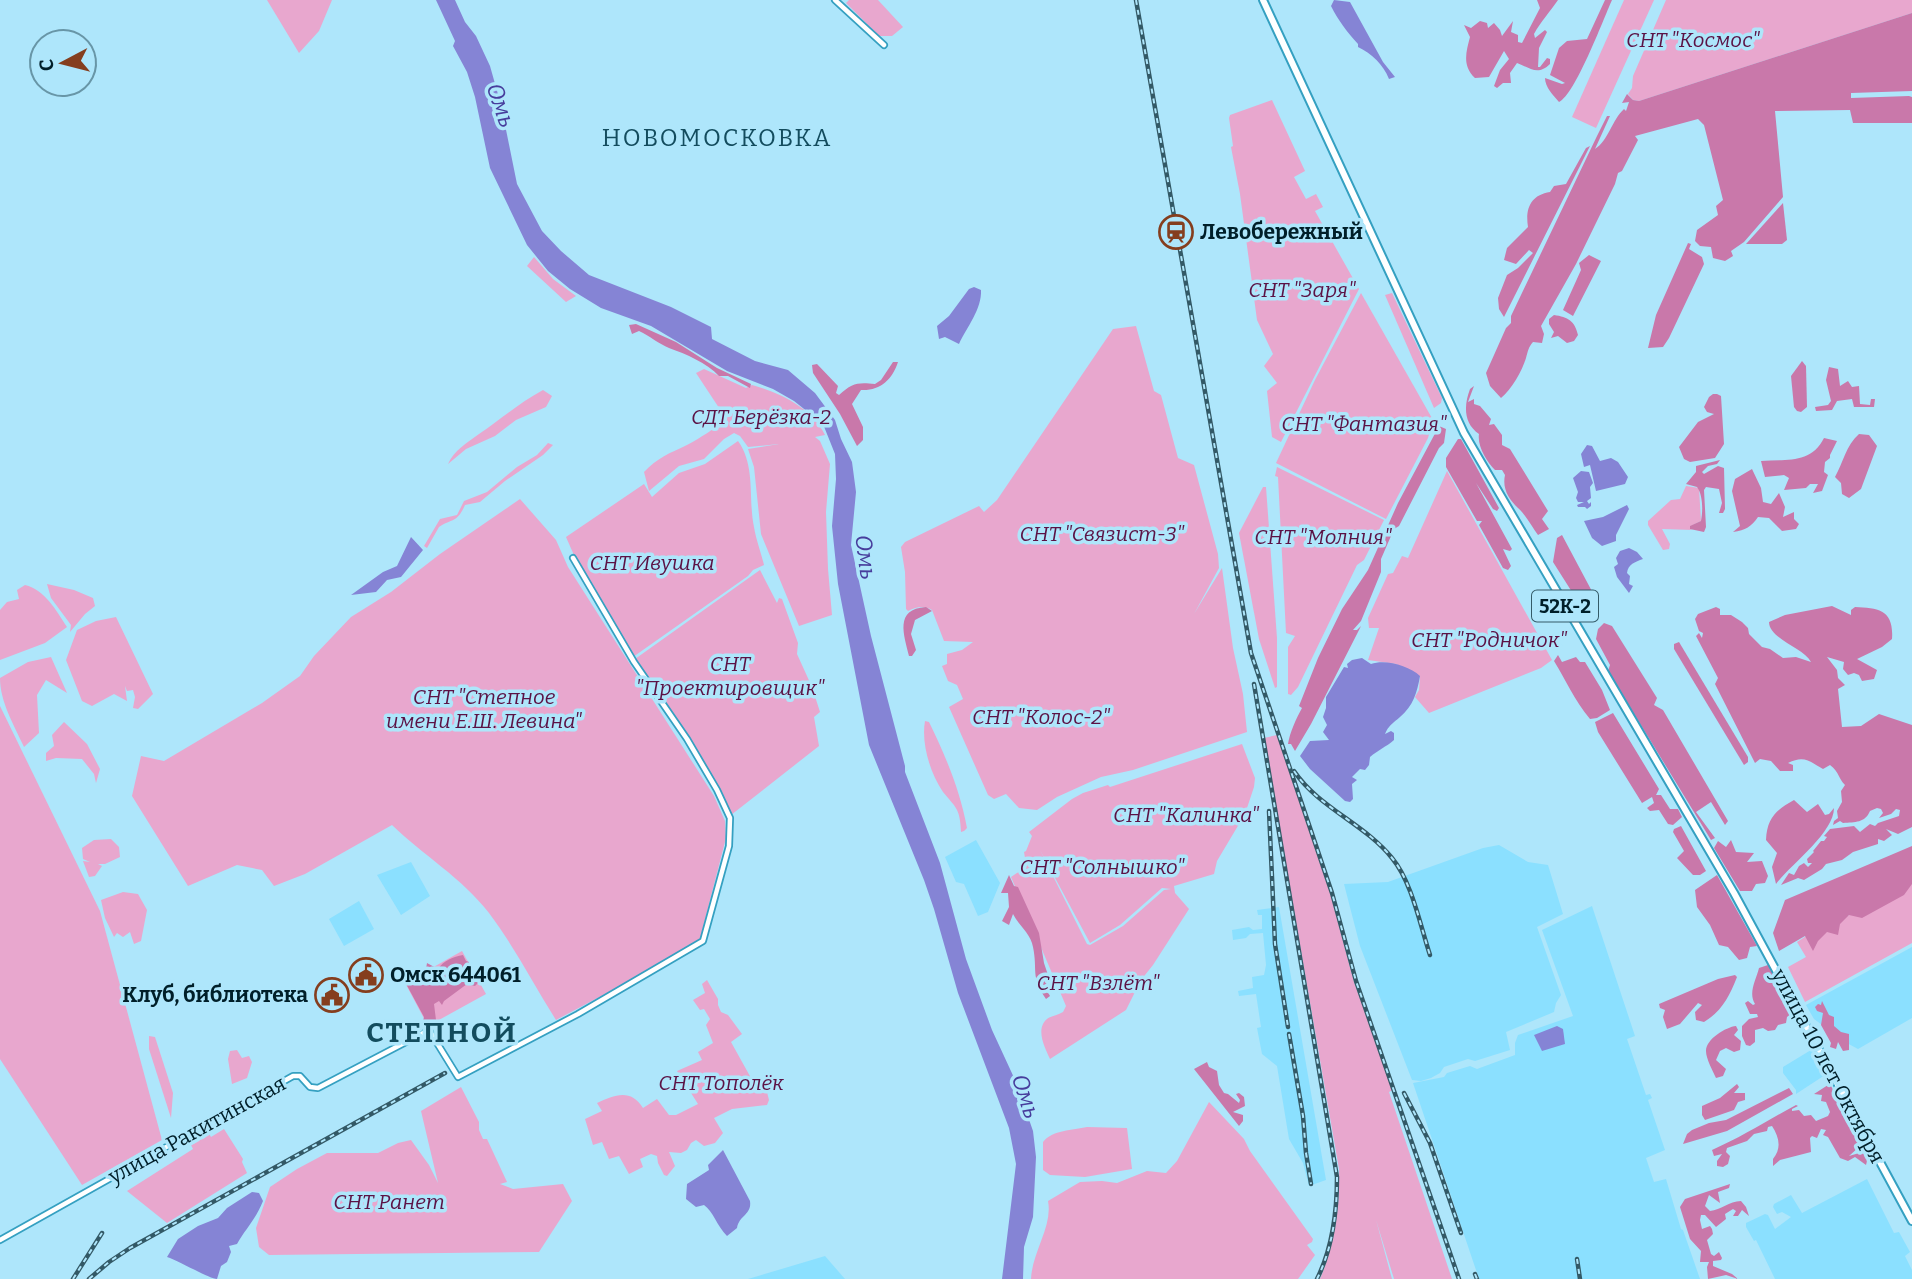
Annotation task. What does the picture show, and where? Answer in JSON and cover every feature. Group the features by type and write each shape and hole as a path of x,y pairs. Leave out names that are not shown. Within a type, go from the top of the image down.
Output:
{"main road":[{"name":"улица 10 лет Октября","path":"1261,0 1464,433 1685,808 1912,1221"}],"street":[{"path":"835,0 884,45"},
{"name":"улица Ракитинская","path":"0,1240 293,1076 300,1076 310,1087 318,1088 429,1030 458,1077 501,1057 699,946 707,933 729,846 730,818 687,739 632,659 573,558"}],"shaded area":[{"path":"1537,0 1558,0 1534,34 1535,38 1545,30 1547,32 1539,48 1538,67 1547,58 1550,59 1550,64 1538,70 1517,63 1510,73 1511,83 1503,83 1497,88 1494,86 1500,70 1509,59 1504,51 1489,77 1475,78 1468,69 1466,53 1470,37 1464,25 1471,28 1480,21 1487,23 1488,28 1494,23 1502,36 1513,21 1511,32 1518,35 1518,42 1522,43 1540,8"},
{"path":"1605,0 1612,0 1588,56 1573,86 1559,102 1548,88 1545,78 1565,83 1550,75 1559,48 1567,41 1587,39"},
{"path":"1912,13 1912,91 1851,93 1851,98 1912,97 1912,123 1853,123 1850,110 1775,111 1783,197 1744,242 1731,251 1733,256 1725,261 1713,258 1711,247 1700,246 1695,241 1697,230 1718,215 1716,206 1723,200 1704,125 1698,119 1635,136 1638,140 1622,171 1618,173 1576,264 1541,326 1544,334 1542,343 1531,344 1519,374 1501,398 1490,386 1486,373 1506,328 1511,323 1511,316 1607,116 1610,116 1595,149 1624,109 1626,111 1629,102 1622,103 1627,94 1633,100 1639,101"},
{"path":"1590,146 1504,317 1499,309 1498,298 1507,275 1533,253 1529,250 1516,264 1504,260 1507,248 1528,227 1527,214 1534,199 1550,192 1554,186 1566,184 1586,148"},
{"path":"1783,203 1787,240 1782,244 1746,244"},
{"path":"1688,243 1691,244 1689,249 1702,257 1704,264 1663,347 1648,348 1656,315"},
{"path":"1589,255 1601,261 1573,316 1563,310 1581,270 1579,263"},
{"path":"1554,315 1573,323 1578,335 1574,341 1567,343 1558,336 1551,338 1554,332 1549,319"},
{"path":"636,324 676,342 717,368 751,384 750,388 728,376 719,376 702,363 639,331 632,334 629,325"},
{"path":"1802,361 1806,366 1807,407 1801,412 1794,407 1791,376"},
{"path":"893,362 898,362 889,379 874,389 861,390 852,404 863,427 863,440 857,446 813,373 812,365 817,364 838,386 836,393 839,395 856,384 875,384 881,380"},
{"path":"1829,367 1838,369 1840,386 1848,381 1852,387 1859,386 1860,404 1870,405 1871,399 1875,399 1874,407 1854,407 1852,399 1837,401 1832,410 1816,411 1815,407 1828,405 1831,401 1826,380"},
{"path":"1474,386 1468,402 1474,399 1474,404 1480,406 1491,419 1489,425 1494,424 1502,435 1502,445 1510,449 1548,511 1542,519 1549,529 1538,535 1509,497 1504,485 1505,475 1502,470 1495,470 1489,463 1481,449 1479,434 1470,425 1466,413 1467,401 1470,389"},
{"path":"1713,394 1721,396 1724,444 1715,458 1690,462 1684,459 1679,447 1698,422 1714,414 1707,412 1704,407"},
{"path":"1439,426 1446,429 1444,443 1399,526 1394,529 1381,559 1381,572 1361,621 1353,630 1361,626 1295,751 1291,744 1288,744 1289,739 1318,658 1342,609 1368,570 1398,503"},
{"path":"1859,434 1869,435 1877,446 1861,489 1849,498 1842,494 1841,483 1835,477 1848,449"},
{"path":"1824,438 1837,441 1830,458 1825,462 1824,472 1828,475 1822,491 1813,493 1818,484 1784,490 1789,478 1784,475 1765,477 1761,461 1789,460 1805,456 1819,446"},
{"path":"1458,439 1461,439 1499,508 1497,511 1493,509 1476,483 1512,549 1503,549 1511,566 1508,570 1503,568 1479,525 1482,521 1477,521 1446,467 1446,458"},
{"path":"1720,460 1702,472 1704,474 1718,466 1724,468 1725,509 1723,513 1719,513 1722,503 1719,489 1706,487 1706,527 1704,532 1690,529 1690,526 1701,521 1702,503 1697,487 1686,484 1696,472 1696,466"},
{"path":"1752,469 1761,488 1763,502 1771,504 1779,493 1785,507 1783,517 1794,512 1794,519 1799,524 1796,529 1782,531 1769,518 1758,517 1748,528 1733,532 1740,526 1732,491 1735,479"},
{"path":"1562,535 1595,597 1589,590 1584,591 1580,597 1572,592 1553,562 1557,538"},
{"path":"1832,606 1851,615 1851,610 1855,607 1871,608 1888,616 1892,639 1857,659 1877,670 1874,679 1862,681 1859,675 1848,675 1843,669 1844,662 1827,657 1837,670 1838,678 1845,685 1838,689 1842,727 1861,726 1879,714 1912,725 1912,827 1898,834 1886,829 1892,835 1884,841 1878,839 1878,844 1826,864 1804,880 1798,878 1781,885 1789,873 1794,875 1799,866 1804,863 1808,867 1812,863 1808,863 1807,859 1821,841 1824,841 1827,837 1824,836 1830,829 1854,826 1860,832 1870,824 1875,826 1899,816 1900,810 1896,809 1879,818 1883,813 1877,808 1859,821 1840,821 1833,825 1838,818 1837,811 1842,802 1841,791 1845,785 1830,765 1823,769 1798,759 1788,763 1793,765 1793,771 1780,771 1771,761 1760,759 1755,763 1715,684 1718,678 1696,636 1699,633 1702,638 1703,633 1699,631 1695,619 1698,614 1716,607 1720,609 1720,615 1731,615 1742,622 1762,647 1783,658 1796,657 1811,662 1780,638 1769,622 1785,615"},
{"path":"926,607 932,611 915,620 911,634 916,650 909,656 904,632 905,618 916,609"},
{"path":"1604,623 1612,626 1657,698 1654,705 1663,710 1728,821 1725,825 1711,802 1696,812 1715,838 1711,840 1608,671 1610,665 1596,639 1598,629"},
{"path":"1679,642 1748,757 1748,762 1744,765 1674,649 1674,644"},
{"path":"1558,655 1562,662 1576,657 1580,662 1585,662 1602,690 1610,710 1590,719 1554,661"},
{"path":"1613,713 1659,789 1656,795 1661,795 1670,809 1678,809 1682,817 1673,825 1668,824 1659,810 1650,811 1647,808 1654,803 1652,797 1642,803 1598,732 1595,722"},
{"path":"1794,800 1807,812 1818,804 1825,815 1834,808 1832,818 1819,838 1776,884 1772,867 1777,853 1766,840 1768,826 1782,807"},
{"path":"1681,826 1706,871 1700,875 1693,875 1677,858 1684,851 1673,832"},
{"path":"976,840 1000,883 988,912 978,916 964,884 956,882 945,857"},
{"path":"1731,840 1736,852 1754,853 1747,862 1762,861 1768,876 1765,883 1756,884 1752,891 1740,891 1714,848 1718,841 1726,847"},
{"path":"1499,845 1528,862 1548,865 1563,914 1537,927 1561,995 1554,1012 1506,1032 1510,1050 1475,1061 1468,1059 1444,1067 1431,1078 1412,1080 1360,946 1344,884 1388,882 1483,848"},
{"path":"1912,846 1912,884 1904,895 1862,918 1849,915 1840,924 1838,935 1827,932 1813,951 1805,936 1779,951 1773,933 1785,900"},
{"path":"411,862 430,896 401,915 377,875"},
{"path":"1009,875 1014,886 1018,887 1039,933 1049,978 1045,987 1050,996 1046,999 1036,978 1030,938 1013,914 1009,925 1002,921 1009,907 1008,893 1001,893"},
{"path":"1717,875 1757,946 1750,947 1747,958 1739,960 1728,947 1719,945 1710,925 1697,907 1695,890"},
{"path":"359,901 374,929 344,946 329,919"},
{"path":"1592,906 1635,1036 1627,1039 1646,1095 1650,1094 1652,1098 1648,1100 1665,1150 1646,1158 1654,1182 1666,1179 1700,1279 1479,1279 1413,1083 1444,1077 1447,1073 1470,1066 1477,1069 1515,1055 1518,1035 1573,1016 1542,930"},
{"path":"1279,907 1326,1180 1309,1186 1303,1163 1289,1139 1277,1066 1262,1054 1257,1028 1261,1027 1256,994 1239,996 1238,991 1253,988 1252,977 1264,975 1266,965 1263,933 1233,940 1232,930 1249,927 1253,930 1262,929 1262,915 1258,915 1257,910"},
{"path":"1912,947 1912,1018 1858,1049 1814,1019 1806,1005"},
{"path":"463,955 469,962 473,977 479,982 475,986 467,984 442,1005 439,1001 434,1004 436,1020 422,1026 424,1017 404,980 426,969 427,963 438,969 449,959"},
{"path":"1768,965 1809,1043 1793,1013 1787,1017 1786,1023 1778,1025 1775,1030 1755,1030 1755,1042 1750,1046 1746,1045 1742,1026 1749,1019 1758,1017 1757,1014 1750,1014 1745,1003 1748,1001 1755,1004 1752,991 1759,968"},
{"path":"1735,975 1737,977 1728,997 1710,1018 1704,1022 1696,1020 1695,1012 1702,1005 1698,1003 1680,1024 1667,1029 1663,1017 1665,1010 1660,1008 1659,1004 1718,979"},
{"path":"1822,1001 1829,1015 1834,1017 1834,1026 1849,1034 1849,1050 1843,1051 1838,1042 1836,1049 1830,1047 1831,1043 1821,1025 1823,1013 1815,1007 1821,1005"},
{"path":"1736,1026 1738,1030 1734,1035 1741,1041 1740,1050 1734,1052 1726,1048 1720,1051 1716,1060 1726,1069 1723,1076 1716,1078 1707,1058 1707,1047 1717,1034"},
{"path":"1813,1044 1826,1067 1825,1075 1796,1094 1796,1090 1783,1073 1783,1067 1811,1050"},
{"path":"1207,1062 1209,1067 1217,1071 1219,1085 1224,1093 1239,1103 1236,1094 1244,1097 1245,1106 1233,1112 1243,1115 1239,1126 1194,1069"},
{"path":"1737,1084 1739,1087 1734,1093 1745,1093 1745,1100 1738,1102 1734,1110 1705,1120 1702,1106 1720,1098"},
{"path":"1828,1085 1860,1140 1859,1147 1849,1156 1866,1151 1872,1161 1867,1161 1866,1165 1855,1157 1848,1161 1840,1158 1828,1137 1823,1135 1826,1130 1821,1129 1817,1138 1810,1138 1811,1152 1780,1160 1773,1166 1778,1142 1772,1126 1768,1127 1767,1131 1754,1134 1747,1141 1727,1148 1726,1152 1730,1156 1728,1164 1717,1166 1722,1154 1714,1156 1712,1150 1796,1105 1798,1106 1792,1111 1799,1110 1804,1116 1811,1115 1816,1121 1828,1116 1830,1112 1826,1102 1821,1101 1822,1095 1814,1094"},
{"path":"1789,1088 1793,1094 1727,1131 1683,1144 1692,1130 1726,1120"},
{"path":"1867,1179 1894,1233 1899,1232 1910,1252 1905,1256 1912,1270 1912,1279 1775,1279 1746,1223 1765,1214 1775,1229 1791,1217 1782,1212 1777,1214 1774,1204 1791,1195 1802,1213"},
{"path":"1730,1184 1729,1188 1718,1192 1720,1203 1709,1195 1705,1206 1710,1211 1741,1201 1749,1216 1742,1210 1738,1216 1733,1216 1736,1211 1733,1209 1725,1214 1726,1219 1716,1227 1705,1215 1701,1215 1700,1220 1702,1229 1710,1226 1712,1229 1713,1234 1707,1240 1711,1254 1714,1256 1719,1252 1722,1258 1713,1261 1713,1266 1738,1279 1726,1275 1708,1279 1709,1262 1700,1262 1701,1251 1690,1239 1680,1207 1685,1199"},
{"path":"825,1256 845,1279 748,1279"}],"green space":[{"path":"267,0 332,0 319,31 299,53"},
{"path":"849,0 878,0 903,27 892,36 879,36 846,3"},
{"path":"1624,0 1654,0 1596,128 1572,117"},
{"name":"СНТ \"Космос\"","path":"1666,0 1912,0 1912,13 1639,101 1633,100 1628,94 1632,88 1633,76"},
{"name":"СНТ \"Заря\"","path":"1272,100 1305,171 1294,177 1306,199 1316,194 1323,207 1315,211 1359,289 1281,442 1272,437 1267,391 1277,383 1264,366 1273,354 1257,320 1229,118 1230,115"},
{"path":"534,257 553,279 576,296 566,302 527,266"},
{"name":"СНТ \"Фантазия\"","path":"1361,293 1433,420 1428,438 1386,519 1276,463 1315,380"},
{"path":"1392,293 1442,398 1441,403 1434,408 1385,295"},
{"path":"1136,326 1154,391 1161,395 1178,458 1194,465 1218,554 1219,568 1194,614 1222,568 1247,732 1133,770 1101,777 1057,797 1037,810 1019,808 1006,794 994,799 988,795 949,707 963,699 957,685 948,681 942,666 947,664 947,654 962,650 973,642 944,641 932,610 923,607 908,611 906,609 901,547 905,542 979,506 984,512 997,500 1113,329"},
{"name":"СДТ Берёзка-2","path":"704,369 746,388 752,385 784,397 804,409 825,435 815,437 820,441 830,464 826,512 832,615 799,626 761,534 754,467 748,449 779,444 748,447 740,436 734,433 704,459 679,466 649,491 644,472 649,467 727,420 696,373"},
{"path":"543,390 552,396 546,407 516,420 495,436 466,449 448,464 466,444"},
{"name":"СНТ Ивушка","path":"738,441 747,461 752,516 764,565 753,570 633,657 577,562 566,537 644,484 652,497 679,473 705,464"},
{"path":"548,443 553,445 543,455 480,502 465,505 457,517 439,527 427,548 424,546 440,519 457,515 464,501 487,492 517,467 537,455"},
{"name":"СНТ \"Молния\"","path":"1277,467 1384,520 1364,560 1357,565 1298,687 1291,695 1288,694 1288,647 1295,636 1286,633 1278,477 1275,476"},
{"name":"СНТ \"Родничок\"","path":"1447,471 1552,660 1541,668 1429,713 1415,697 1419,690 1420,677 1396,664 1368,660 1379,628 1369,628 1368,618 1388,574 1393,573 1402,556 1408,558"},
{"path":"1686,486 1699,488 1701,521 1691,526 1690,529 1693,530 1662,529 1670,544 1669,549 1663,550 1648,521 1671,500 1680,499"},
{"name":"СНТ \"Молния\"","path":"1263,487 1266,487 1277,638 1275,688 1259,639 1239,533"},
{"name":"СНТ \"Степное имени Е.Ш. Левина\"","path":"520,499 556,540 568,567 714,796 725,821 726,838 700,939 686,951 556,1020 489,913 455,878 392,825 305,874 274,886 262,870 237,865 188,886 132,796 141,756 164,761 262,703 300,676 314,656 351,617 391,592 440,554"},
{"name":"СНТ \"Проектировщик\"","path":"760,570 777,603 779,598 782,599 798,643 797,654 820,712 814,717 819,746 731,815 703,761 635,659"},
{"path":"47,584 74,590 93,598 95,606 70,632 71,625 51,598"},
{"path":"25,585 44,596 67,627 45,643 0,660 0,610 7,602 19,599 17,590"},
{"path":"116,617 153,694 138,709 133,708 133,690 127,691 125,686 127,701 114,694 92,706 82,701 66,660 77,630 96,621"},
{"path":"51,657 67,693 46,680 37,695 39,733 24,747 5,705 0,678 28,662"},
{"path":"0,706 100,911 162,1140 82,1185 0,1059"},
{"path":"925,721 929,722 952,774 967,828 964,831 961,832 957,809 938,784 931,767 924,739"},
{"path":"64,722 87,744 100,769 96,783 94,774 82,759 56,758 46,761 46,753 54,746 52,735"},
{"path":"1277,735 1330,893 1354,982 1393,1090 1389,1092 1452,1279 1394,1279 1376,1220 1392,1279 1320,1279 1336,1225 1339,1169 1264,738"},
{"path":"1242,744 1255,778 1245,814 1217,861 1214,874 1174,886 1175,893 1189,909 1141,980 1126,1010 1050,1059 1042,1039 1043,1023 1063,1012 1066,1006 1011,877 1020,871 1021,861 1025,858 1024,852 1032,836 1029,832 1072,799 1108,785 1110,787","holes":["1040,850 1090,943 1120,925 1162,888 1171,889 1164,890 1123,926 1090,945 1087,944"]},
{"path":"111,839 119,847 120,857 105,864 98,864 102,866 95,876 89,877 83,861 90,862 83,859 82,848 94,840"},
{"path":"1912,874 1912,943 1805,1002 1788,967 1806,957 1797,942 1811,933 1829,928"},
{"path":"123,892 138,894 147,910 141,941 134,944 130,932 123,937 117,933 114,937 105,918 101,900"},
{"path":"462,951 486,994 428,1026 403,979 428,966 430,969"},
{"name":"СНТ Тополёк","path":"707,980 718,999 721,1012 728,1015 742,1034 731,1042 756,1087 766,1088 769,1100 767,1105 732,1109 714,1118 723,1133 715,1143 704,1146 696,1140 681,1153 669,1152 675,1166 667,1176 658,1163 657,1156 651,1154 640,1159 643,1167 629,1174 619,1156 609,1159 602,1142 593,1145 585,1119 602,1111 597,1103 622,1095 633,1098 643,1108 657,1099 669,1115 676,1115 698,1104 677,1071 702,1060 698,1052 713,1043 706,1025 710,1019 704,1009 700,1010 693,1000 705,993 702,984"},
{"path":"149,1036 155,1037 173,1093 171,1118 149,1049"},
{"path":"237,1050 242,1058 249,1056 252,1062 247,1078 232,1084 228,1059 230,1051"},
{"name":"СНТ Ранет","path":"461,1087 479,1122 483,1139 487,1139 507,1182 500,1184 513,1189 563,1184 572,1201 539,1252 269,1255 259,1247 256,1228 270,1187 327,1153 378,1153 411,1140 438,1183 421,1111"},
{"path":"1209,1102 1244,1139 1313,1239 1307,1245 1315,1255 1298,1279 1031,1279 1048,1220 1048,1201 1080,1182 1117,1183 1147,1171 1166,1173 1177,1161"},
{"path":"1087,1127 1127,1128 1132,1169 1085,1177 1050,1175 1043,1170 1043,1142 1047,1138 1063,1131"},
{"path":"224,1129 243,1159 247,1173 167,1223 127,1191 193,1149 189,1141 207,1130 211,1137"}],"water":[{"name":"Омь","path":"436,0 455,0 465,22 476,36 490,66 501,105 517,184 542,231 561,251 589,275 671,307 711,327 712,339 755,361 788,370 815,393 835,420 852,462 856,492 851,545 905,772 940,863 966,959 1033,1131 1036,1157 1033,1217 1024,1247 1023,1279 1002,1279 1016,1164 1009,1128 958,993 924,880 869,745 838,584 832,526 835,454 823,424 794,401 773,389 727,371 651,326 601,308 570,289 548,271 527,245 490,168 467,72 453,46 455,41"},
{"path":"1334,0 1350,2 1383,62 1395,77 1389,79 1377,60 1358,47 1331,6"},
{"path":"974,287 981,290 981,297 959,344 945,337 939,339 937,326 949,316 969,289"},
{"path":"1587,445 1592,446 1600,461 1611,458 1618,462 1628,477 1625,484 1596,491 1590,465 1584,467 1581,454"},
{"path":"1581,471 1589,472 1593,483 1590,487 1591,498 1587,501 1589,504 1591,502 1591,506 1587,509 1577,505 1584,502 1578,502 1576,498 1578,492 1573,478"},
{"path":"1627,505 1629,509 1616,535 1616,541 1602,546 1592,538 1584,521 1603,517"},
{"path":"411,537 423,550 401,577 387,580 376,592 351,595 383,572 397,566"},
{"path":"1629,548 1643,559 1629,567 1629,584 1633,586 1629,593 1617,577 1614,567 1618,564 1616,558 1620,551"},
{"path":"1362,658 1371,664 1397,664 1420,676 1411,704 1385,734 1391,731 1394,733 1394,740 1370,757 1365,770 1360,769 1352,777 1357,780 1352,784 1353,799 1350,802 1345,801 1310,769 1300,756 1310,741 1329,740 1323,732 1327,725 1323,717 1326,697 1344,667 1348,668 1347,664 1352,660"},
{"path":"1557,1026 1563,1029 1565,1044 1542,1051 1534,1035"},
{"path":"723,1150 750,1201 749,1209 737,1228 727,1236 704,1205 696,1207 686,1199 687,1184 709,1170 708,1165"},
{"path":"252,1192 259,1193 263,1201 237,1244 229,1246 231,1252 227,1262 221,1266 217,1279 167,1257 178,1239 198,1226 218,1218 227,1208"}],"railway":[{"path":"1136,0 1251,653 1332,893 1356,981 1459,1279"},
{"path":"1254,684 1337,1177 1333,1229 1317,1279"},
{"path":"1294,771 1316,795 1369,835 1392,858 1410,891 1430,955"},
{"path":"1269,811 1275,944 1288,1027"},
{"path":"1289,1034 1311,1184"},
{"path":"89,1279 130,1248 445,1073"},
{"path":"1404,1093 1430,1143 1461,1233"},
{"path":"73,1279 102,1233"},
{"path":"1577,1259 1580,1279"},
{"path":"1475,1274 1477,1279"}],"place":[{"name":"Левобережный","path":"1176,232"},
{"name":"Омск 644061","path":"366,975"},
{"name":"Клуб, библиотека","path":"332,995"}],"district":[{"name":"НОВОМОСКОВКА","path":"717,138"},
{"name":"СТЕПНОЙ","path":"442,1032"}],"park label":[{"name":"СНТ \"Связист-3\"","path":"1102,534"},
{"name":"СНТ \"Колос-2\"","path":"1041,717"},
{"name":"СНТ \"Калинка\"","path":"1186,815"},
{"name":"СНТ \"Солнышко\"","path":"1102,867"},
{"name":"СНТ \"Взлёт\"","path":"1098,983"}]}
